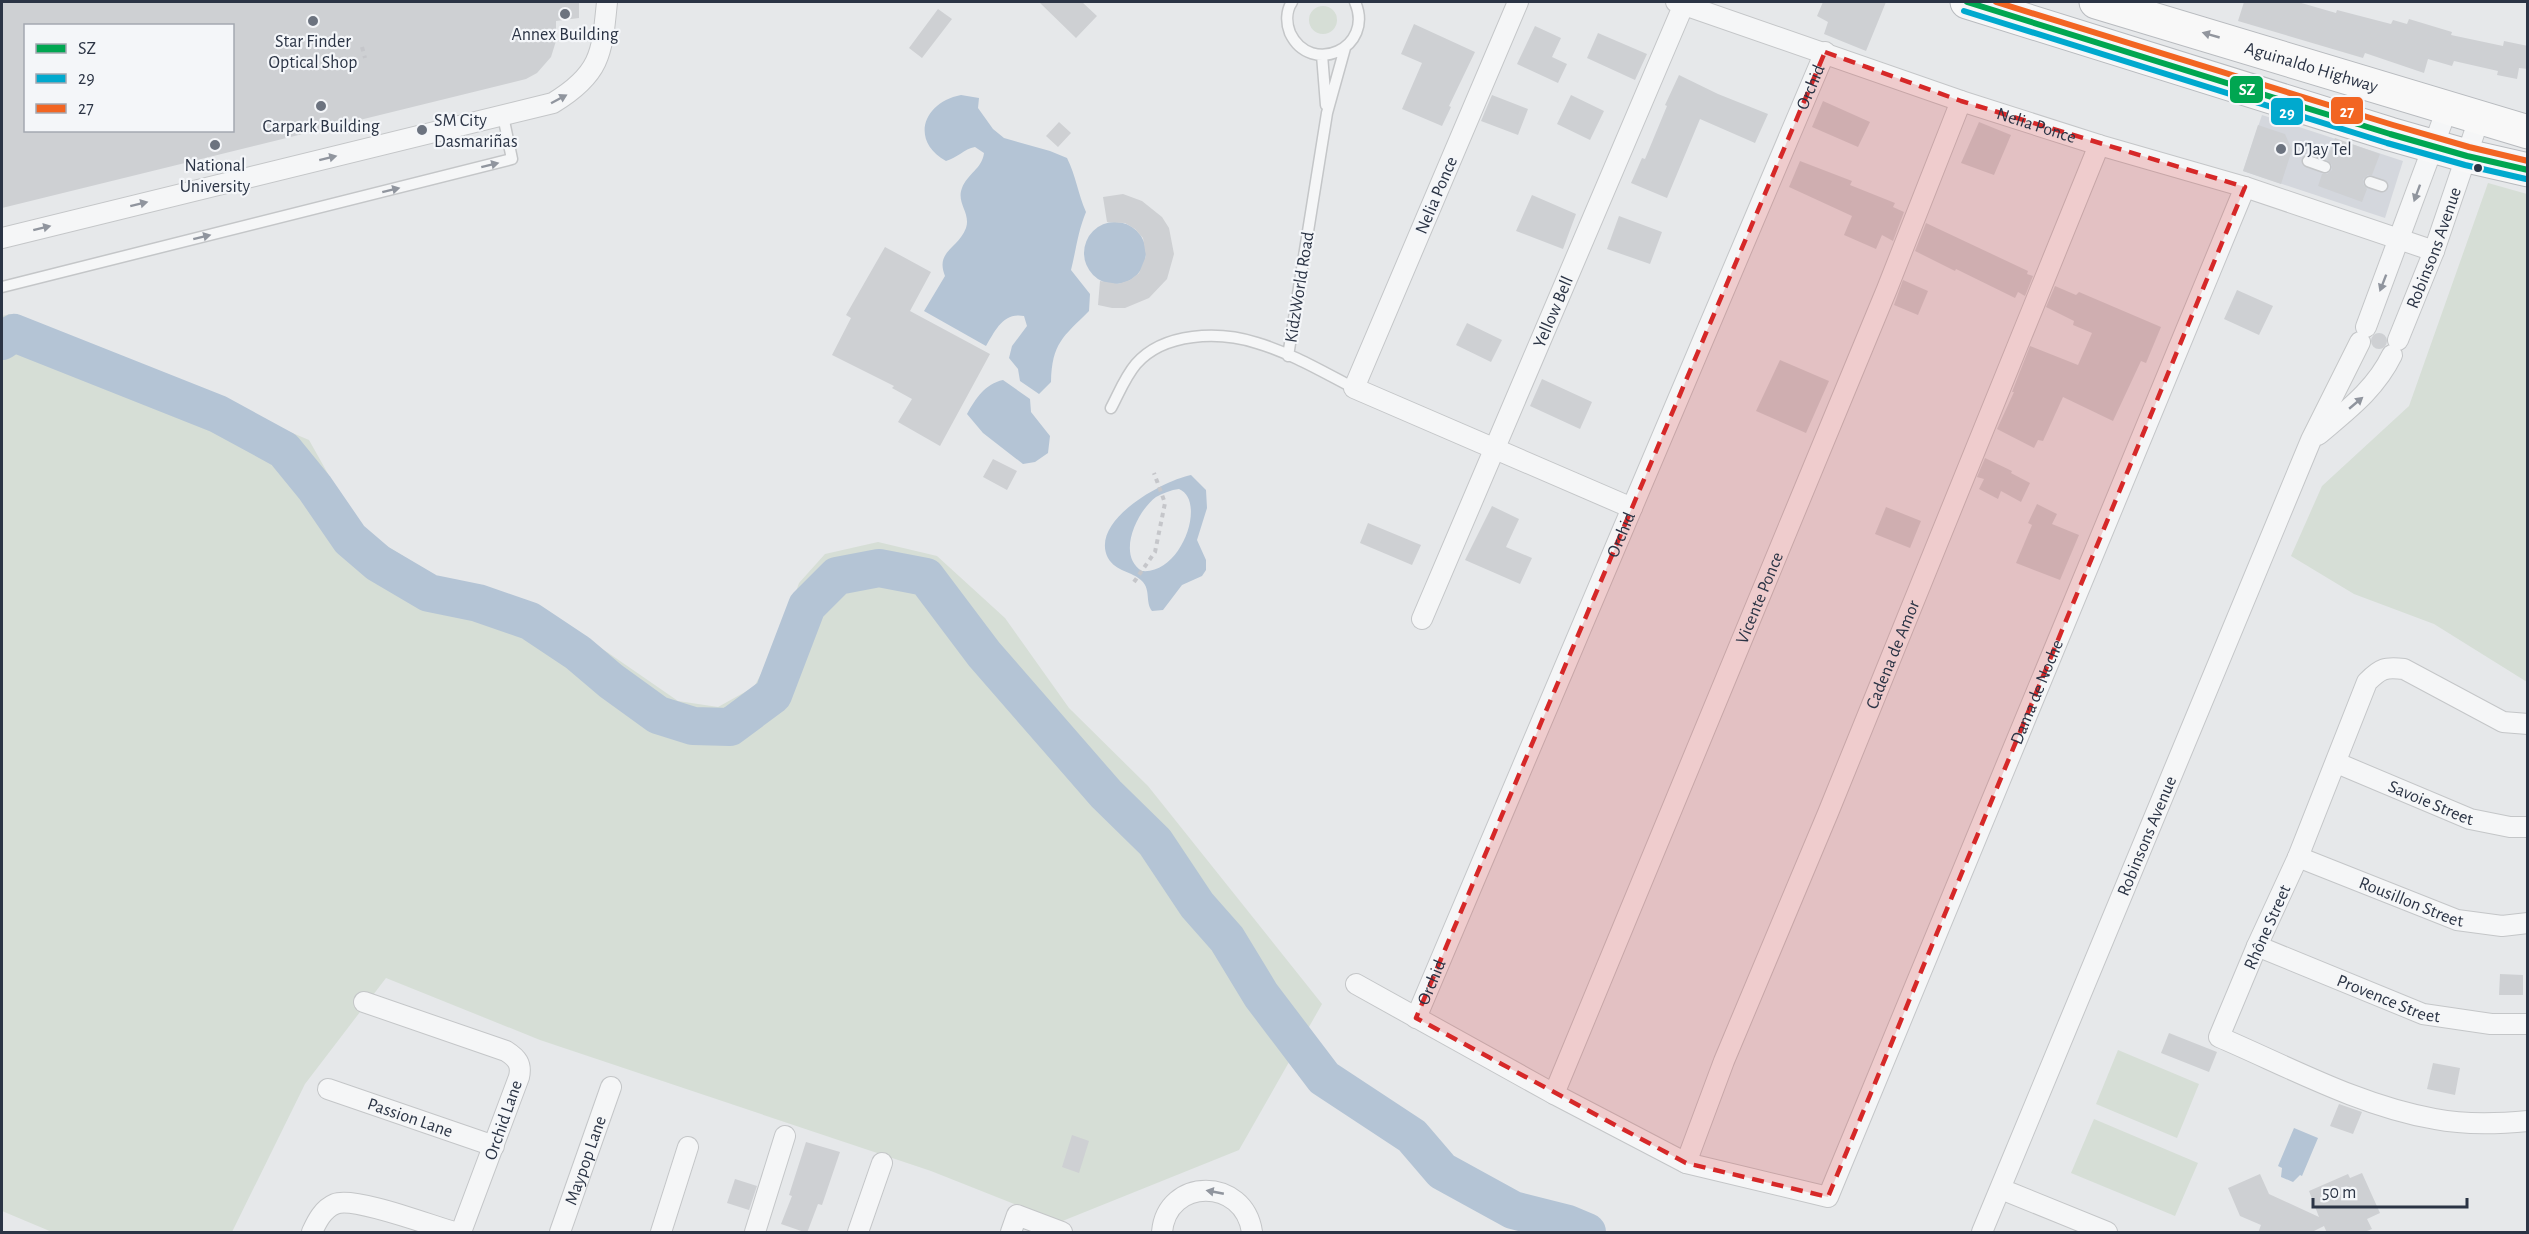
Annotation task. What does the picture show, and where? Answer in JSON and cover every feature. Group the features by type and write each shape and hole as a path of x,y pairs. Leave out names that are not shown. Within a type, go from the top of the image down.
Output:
{"highway":[{"path":"1967,2 2433,146 2528,170"},
{"name":"Aguinaldo Highway","path":"2096,2 2528,132"}],"street":[{"path":"2,238 553,103 572,92 587,77 597,62 603,46 606,2"},
{"name":"Nelia Ponce","path":"1354,388 1518,2"},
{"name":"Nelia Ponce","path":"1681,3 1961,101 2099,145 2245,187 2434,251"},
{"name":"Yellow Bell","path":"1422,619 1681,3"},
{"name":"Orchid","path":"1416,1018 1825,52"},
{"name":"Vicente Ponce","path":"1554,1094 1887,289 1961,101"},
{"name":"Robinsons Avenue","path":"1982,1233 2311,440 2363,335 2447,109"},
{"name":"Robinsons Avenue","path":"2311,440 2367,393 2383,373 2434,251 2479,119"},
{"name":"Cadena de Amor","path":"1686,1163 1724,1061 1828,813 2099,145"},
{"name":"Dama de Noche","path":"1686,1163 1828,1197 2245,187"},
{"path":"1354,388 1632,508"},
{"name":"Rhône Street","path":"2528,724 2503,722 2404,669 2379,670 2367,682 2337,763 2298,857 2219,1037 2359,1098 2401,1112 2462,1122 2528,1121"},
{"name":"Savoie Street","path":"2337,763 2470,819 2510,827 2528,827"},
{"name":"Rousillon Street","path":"2298,857 2457,920 2502,926 2528,923"},
{"name":"Provence Street","path":"2257,946 2422,1014 2491,1024 2528,1024"},
{"path":"1356,984 1554,1094 1686,1163"},
{"name":"Orchid Lane","path":"364,1002 506,1051 514,1056 521,1068 461,1233"},
{"name":"Maypop Lane","path":"560,1233 611,1087"},
{"name":"Passion Lane","path":"328,1089 494,1146"},
{"path":"755,1233 785,1136"},
{"path":"661,1233 688,1147"},
{"path":"858,1233 882,1163"},
{"path":"2001,1189 2107,1233"},
{"path":"1162,1233 1167,1215 1175,1203 1187,1195 1202,1190 1217,1191 1230,1196 1242,1206 1251,1226 1269,1233"},
{"path":"312,1233 320,1216 336,1203 357,1203 454,1233"},
{"path":"1014,1224 1062,1233"}],"lane":[{"path":"1292,2 1287,17 1288,28 1300,47 1311,53 1322,55 1345,48"},
{"name":"KidzWorld Road","path":"1112,408 1128,374 1137,362 1149,352 1173,341 1201,336 1232,337 1258,343 1288,356 1327,113 1345,48 1354,39 1358,28 1360,15 1357,2"},
{"name":"KidzWorld Road","path":"1322,55 1327,113"},
{"path":"2,287 512,159 503,116"},
{"path":"2308,161 2325,167"},
{"path":"2370,182 2382,186"},
{"path":"1288,356 1354,388"}],"path":[{"path":"362,47 364,58"},
{"path":"1135,581 1155,552 1165,503 1154,473"}],"highlighted area":[{"path":"1825,52 1961,101 2245,187 1828,1197 1686,1163 1416,1018"}],"shaded area":[{"path":"1323,6 1333,10 1337,20 1333,30 1323,34 1313,30 1309,20 1313,10"},
{"path":"2262,115 2403,161 2385,218 2243,171"},
{"path":"2488,183 2527,194 2527,682 2434,624 2354,594 2291,556 2322,486 2409,406"},
{"path":"10,314 309,440 359,529 439,578 534,607 607,652 678,701 718,707 754,687 779,641 799,583 825,554 878,542 937,556 1005,618 1069,708 1148,786 1322,1004 1239,1150 1060,1222 931,1171 540,1040 386,978 305,1084 232,1232 52,1232 2,1211 2,316"},
{"path":"2118,1050 2199,1084 2177,1138 2096,1104"},
{"path":"2094,1119 2198,1163 2175,1216 2071,1173"}],"water":[{"path":"961,95 979,98 978,108 993,129 1004,138 1067,158 1086,212 1071,270 1090,294 1089,311 1061,342 1054,358 1051,382 1039,394 1020,381 1018,369 1009,358 1012,346 1027,326 1024,316 1010,317 1005,320 996,329 986,346 924,311 945,276 943,261 945,255 966,228 967,218 961,198 962,188 983,159 984,153 975,147 946,161 928,143 925,133 930,113 948,99"},
{"path":"1115,222 1132,227 1137,231 1141,236 1146,253 1141,270 1137,275 1132,279 1115,284 1098,279 1093,275 1089,270 1084,253 1089,236 1093,231 1098,227"},
{"path":"1003,380 1030,399 1031,412 1050,436 1048,453 1035,462 1023,464 983,433 967,414 986,388"},
{"path":"1191,475 1206,490 1207,508 1197,540 1206,560 1206,570 1202,576 1182,585 1163,610 1152,611 1145,585 1138,578 1111,563 1105,544 1109,530 1118,517 1147,494","holes":["1179,489 1187,496 1191,507 1190,521 1179,550 1169,561 1156,569 1142,571 1134,564 1131,555 1130,544 1136,522 1156,497"]},
{"path":"2294,1128 2318,1138 2302,1176 2300,1175 2293,1182 2281,1177 2282,1168 2278,1166"}],"building":[{"name":"Carpark Building","path":"2,2 579,2 579,18 556,21 556,41 551,57 537,73 526,79 2,208"},
{"path":"1039,2 1082,2 1097,16 1076,38"},
{"path":"1823,2 1886,2 1866,51 1824,34 1828,22 1817,16"},
{"path":"2244,2 2298,2 2336,13 2337,10 2391,24 2393,20 2407,24 2409,19 2452,32 2451,35 2503,46 2504,41 2528,46 2528,69 2519,68 2517,79 2497,75 2498,71 2454,61 2452,66 2428,59 2424,73 2365,53 2363,58 2238,21"},
{"path":"938,9 952,19 922,58 909,48"},
{"path":"1414,24 1475,52 1442,126 1402,109 1422,63 1401,54"},
{"path":"1535,26 1561,38 1552,57 1567,64 1558,83 1517,64"},
{"path":"1598,33 1647,54 1635,80 1587,58"},
{"path":"1679,75 1768,114 1755,143 1700,119 1667,198 1631,183 1642,158 1645,159"},
{"path":"1492,95 1528,109 1518,135 1481,121"},
{"path":"1571,95 1604,111 1590,140 1557,124"},
{"path":"1823,101 1870,122 1858,147 1812,127"},
{"path":"1059,122 1071,133 1058,147 1046,136"},
{"path":"1979,122 2011,135 1994,175 1961,163"},
{"path":"2258,125 2285,134 2292,150 2281,184 2243,171"},
{"path":"2335,138 2380,154 2372,175 2363,179 2363,184 2367,189 2362,202 2318,186 2322,174 2327,174 2332,170 2332,165 2327,160"},
{"path":"1800,161 1852,181 1850,185 1895,203 1893,207 1904,212 1893,241 1882,235 1876,249 1844,235 1852,216 1789,187"},
{"path":"1123,194 1142,201 1162,217 1169,228 1174,254 1167,279 1149,298 1125,308 1112,308 1098,305 1100,281 1118,284 1130,280 1139,273 1146,256 1143,238 1135,229 1125,223 1107,222 1103,197"},
{"path":"1532,195 1576,214 1563,249 1516,231"},
{"path":"1619,216 1662,232 1650,264 1607,249"},
{"path":"1926,223 2028,271 2027,274 2033,276 2025,296 2018,292 2015,298 1915,251"},
{"path":"885,247 931,272 910,311 990,354 940,446 898,422 912,399 892,388 894,386 832,355 851,318 846,315"},
{"path":"1903,280 1928,291 1918,315 1894,305"},
{"path":"2055,286 2076,295 2079,292 2161,327 2146,363 2141,361 2113,421 2063,397 2043,441 2038,440 2034,448 1997,429 2014,392 2012,392 2030,346 2078,365 2092,333 2073,325 2074,321 2046,307"},
{"path":"2237,290 2273,306 2259,335 2224,319"},
{"path":"1467,323 1502,340 1491,362 1456,345"},
{"path":"2376,333 2382,333 2387,341 2385,347 2376,349 2371,344 2371,338"},
{"path":"1780,360 1829,381 1806,433 1756,411"},
{"path":"1542,379 1592,402 1580,429 1530,406"},
{"path":"1985,458 2030,483 2021,502 2001,491 1998,499 1979,489 1984,479 1977,477"},
{"path":"993,459 1017,471 1007,490 983,477"},
{"path":"2037,504 2057,514 2052,524 2079,535 2060,580 2016,563 2032,525 2028,523"},
{"path":"1492,506 1519,519 1506,547 1532,558 1520,584 1465,560"},
{"path":"1886,507 1921,521 1910,548 1875,534"},
{"path":"1368,523 1421,545 1412,565 1360,543"},
{"path":"2500,974 2523,975 2523,995 2499,995"},
{"path":"2169,1033 2217,1052 2209,1072 2161,1053"},
{"path":"2433,1063 2460,1068 2455,1095 2427,1089"},
{"path":"2339,1104 2362,1112 2353,1134 2330,1126"},
{"path":"1072,1135 1089,1141 1079,1173 1062,1167"},
{"path":"806,1142 840,1152 822,1205 818,1204 807,1233 781,1224 792,1196 789,1195"},
{"path":"2362,1173 2380,1213 2367,1219 2372,1229 2362,1233 2327,1233 2324,1226 2310,1233 2258,1233 2261,1225 2240,1216 2228,1188 2260,1174 2269,1194 2319,1217 2309,1191 2348,1174 2350,1178"},
{"path":"735,1179 757,1186 749,1210 727,1203"}],"waterway":[{"path":"2,341 14,333 218,414 284,450 315,488 350,539 378,563 429,593 478,603 530,621 578,653 611,681 658,715 693,726 730,727 773,695 807,606 837,576 879,568 926,577 984,654 1106,794 1155,842 1197,905 1227,939 1261,995 1324,1078 1412,1136 1442,1171 1513,1210 1568,1224 1587,1232"}],"transit line":[{"name":"SZ","path":"1967,2 2390,134 2467,156 2528,170"},
{"name":"27","path":"1996,2 2393,125 2528,161"},
{"name":"29","path":"1964,11 2387,143 2526,179"}],"place":[{"name":"Annex Building","path":"565,14"},
{"name":"Star Finder Optical Shop","path":"313,21"},
{"name":"Carpark Building","path":"321,106"},
{"name":"SM City Dasmariñas","path":"422,130"},
{"name":"National University","path":"215,145"},
{"name":"D'Jay Tel","path":"2281,149"}]}
